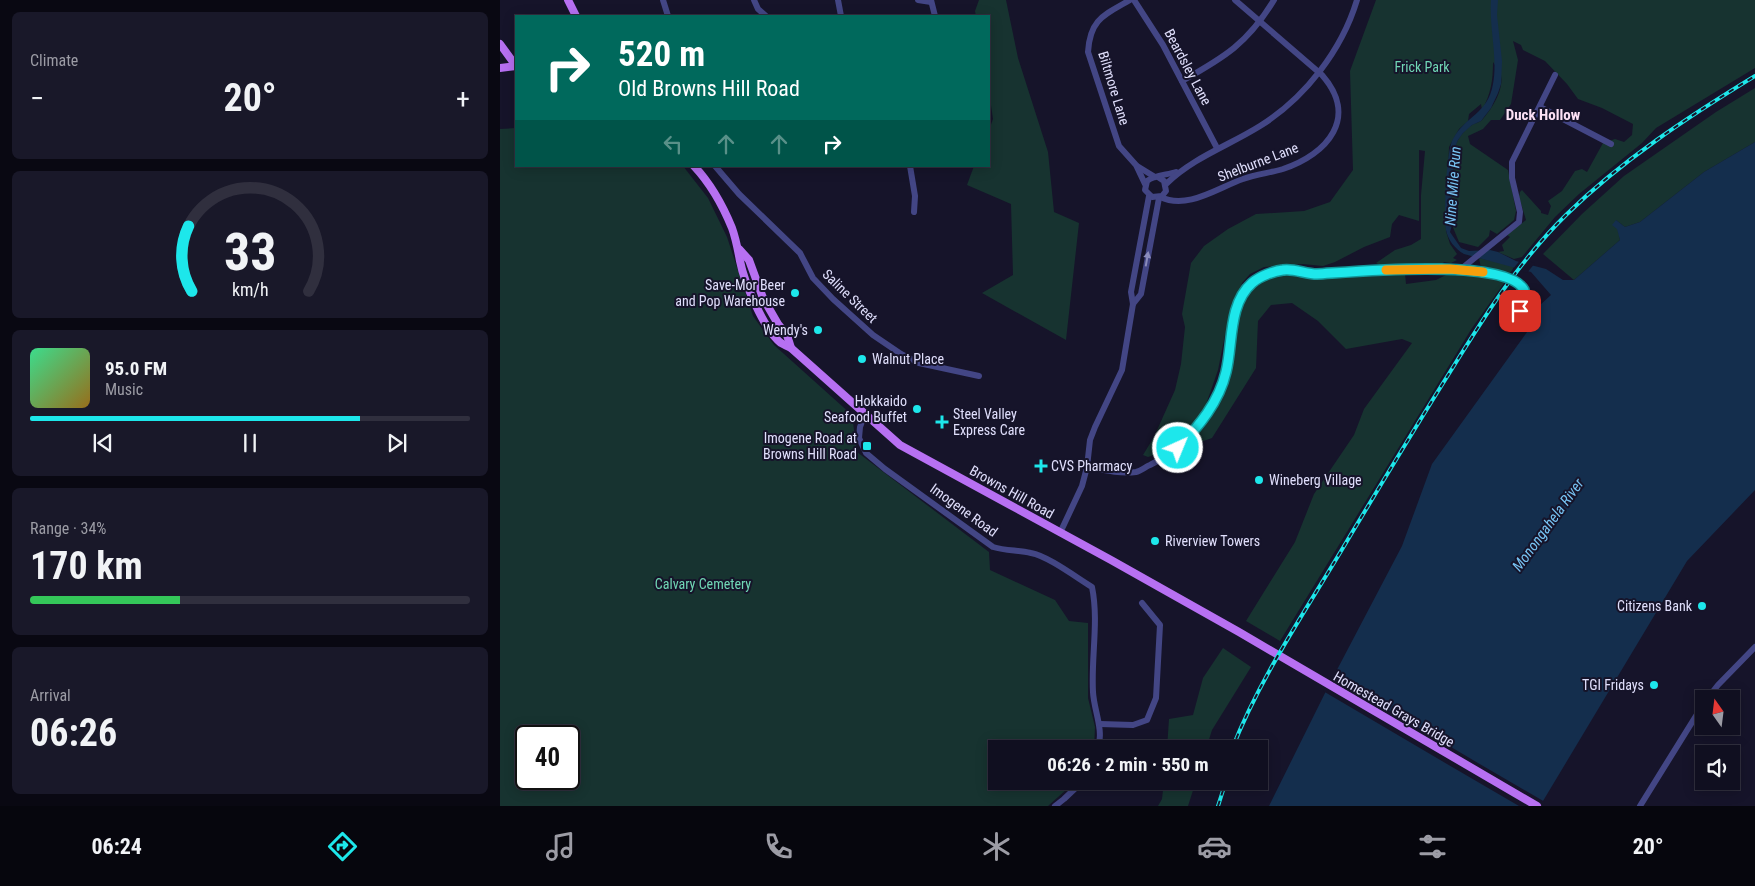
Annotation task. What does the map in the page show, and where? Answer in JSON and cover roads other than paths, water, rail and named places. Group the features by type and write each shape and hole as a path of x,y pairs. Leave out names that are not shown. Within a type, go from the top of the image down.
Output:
{"main road":[{"path":"568,0 576,15"},
{"path":"500,44 515,65"},
{"path":"500,68 515,66"},
{"name":"Browns Hill Road","path":"695,167 722,207 739,249 749,260 763,298 778,324 787,335 791,348 900,445 1239,632"},
{"name":"Homestead Grays Bridge","path":"1239,632 1537,806"}],"street":[{"path":"663,0 668,15"},
{"path":"754,0 758,9 765,15"},
{"path":"838,0 841,15"},
{"path":"918,0 931,1 935,15"},
{"name":"Biltmore Lane","path":"1130,0 1106,14 1092,27 1088,52 1119,146 1136,166"},
{"name":"Beardsley Lane","path":"1134,0 1163,45 1217,148"},
{"name":"Shelburne Lane","path":"1159,197 1174,200 1204,197 1243,179 1300,162 1324,145 1332,136 1337,123 1338,105 1332,87 1318,72 1234,0"},
{"path":"1182,81 1224,58 1248,36 1260,22 1274,0"},
{"path":"1145,184 1149,179 1179,171 1276,115 1310,83 1330,56 1345,31 1357,0"},
{"path":"1463,267 1514,226 1520,217 1512,178 1512,162 1555,75"},
{"path":"1540,107 1612,144"},
{"path":"1136,166 1157,177 1174,200"},
{"path":"1060,533 1082,486 1087,467 1090,440 1122,370 1133,304 1131,292 1149,196 1136,166"},
{"name":"Saline Street","path":"716,167 739,194 800,252 813,278 873,335 901,354 919,363 979,376"},
{"path":"910,167 915,196 914,212"},
{"path":"1133,304 1141,294 1159,197 1179,171"},
{"path":"1149,196 1159,197"},
{"path":"1087,467 1121,472 1137,472 1159,461 1178,448 1196,429 1215,400 1226,372 1240,297 1252,282 1272,273 1285,269 1307,274 1463,267 1508,277 1522,288 1525,298 1520,311"},
{"name":"Imogene Road","path":"865,414 860,427 861,443 866,453 885,469 993,547 1042,556 1092,587 1095,639 1093,692 1100,724"},
{"path":"1100,740 1100,724 1133,725 1147,720 1156,698 1160,624 1142,603"},
{"path":"1714,690 1755,647"},
{"path":"1640,806 1695,717"},
{"path":"1055,806 1074,790"}],"water":[{"name":"Monongahela River","path":"1491,0 1498,0 1497,15 1502,61 1501,84 1491,108 1481,121 1472,125 1463,133 1455,147 1451,210 1452,225 1450,232 1461,248 1469,251 1490,250 1498,252 1516,261 1546,269 1563,280 1574,280 1620,240 1617,229 1612,225 1616,220 1625,227 1640,222 1704,172 1755,142 1755,490 1687,561 1540,806 1269,806 1329,685 1402,546 1432,464 1530,328 1528,316 1551,295 1531,272 1464,254 1452,244 1446,230 1446,183 1451,145 1458,131 1486,102 1493,84 1495,63"}],"railway":[{"path":"1236,740 1257,694 1287,640 1463,351 1489,310 1518,270 1566,215 1610,176 1656,140 1755,76"},
{"path":"1218,806 1223,790"}],"place":[{"name":"Save-Mor Beer and Pop Warehouse","path":"795,293"},
{"name":"Wendy's","path":"818,330"},
{"name":"Walnut Place","path":"862,359"},
{"name":"Hokkaido Seafood Buffet","path":"917,409"},
{"name":"Steel Valley Express Care","path":"942,422"},
{"name":"Imogene Road at Browns Hill Road","path":"867,446"},
{"name":"CVS Pharmacy","path":"1041,466"},
{"name":"Wineberg Village","path":"1259,480"},
{"name":"Riverview Towers","path":"1155,541"},
{"name":"Citizens Bank","path":"1702,606"},
{"name":"TGI Fridays","path":"1654,685"}],"district":[{"name":"Duck Hollow","path":"1543,115"}],"park label":[{"name":"Frick Park","path":"1422,67"},
{"name":"Calvary Cemetery","path":"703,584"}],"water label":[{"name":"Nine Mile Run","path":"1453,186"}]}
